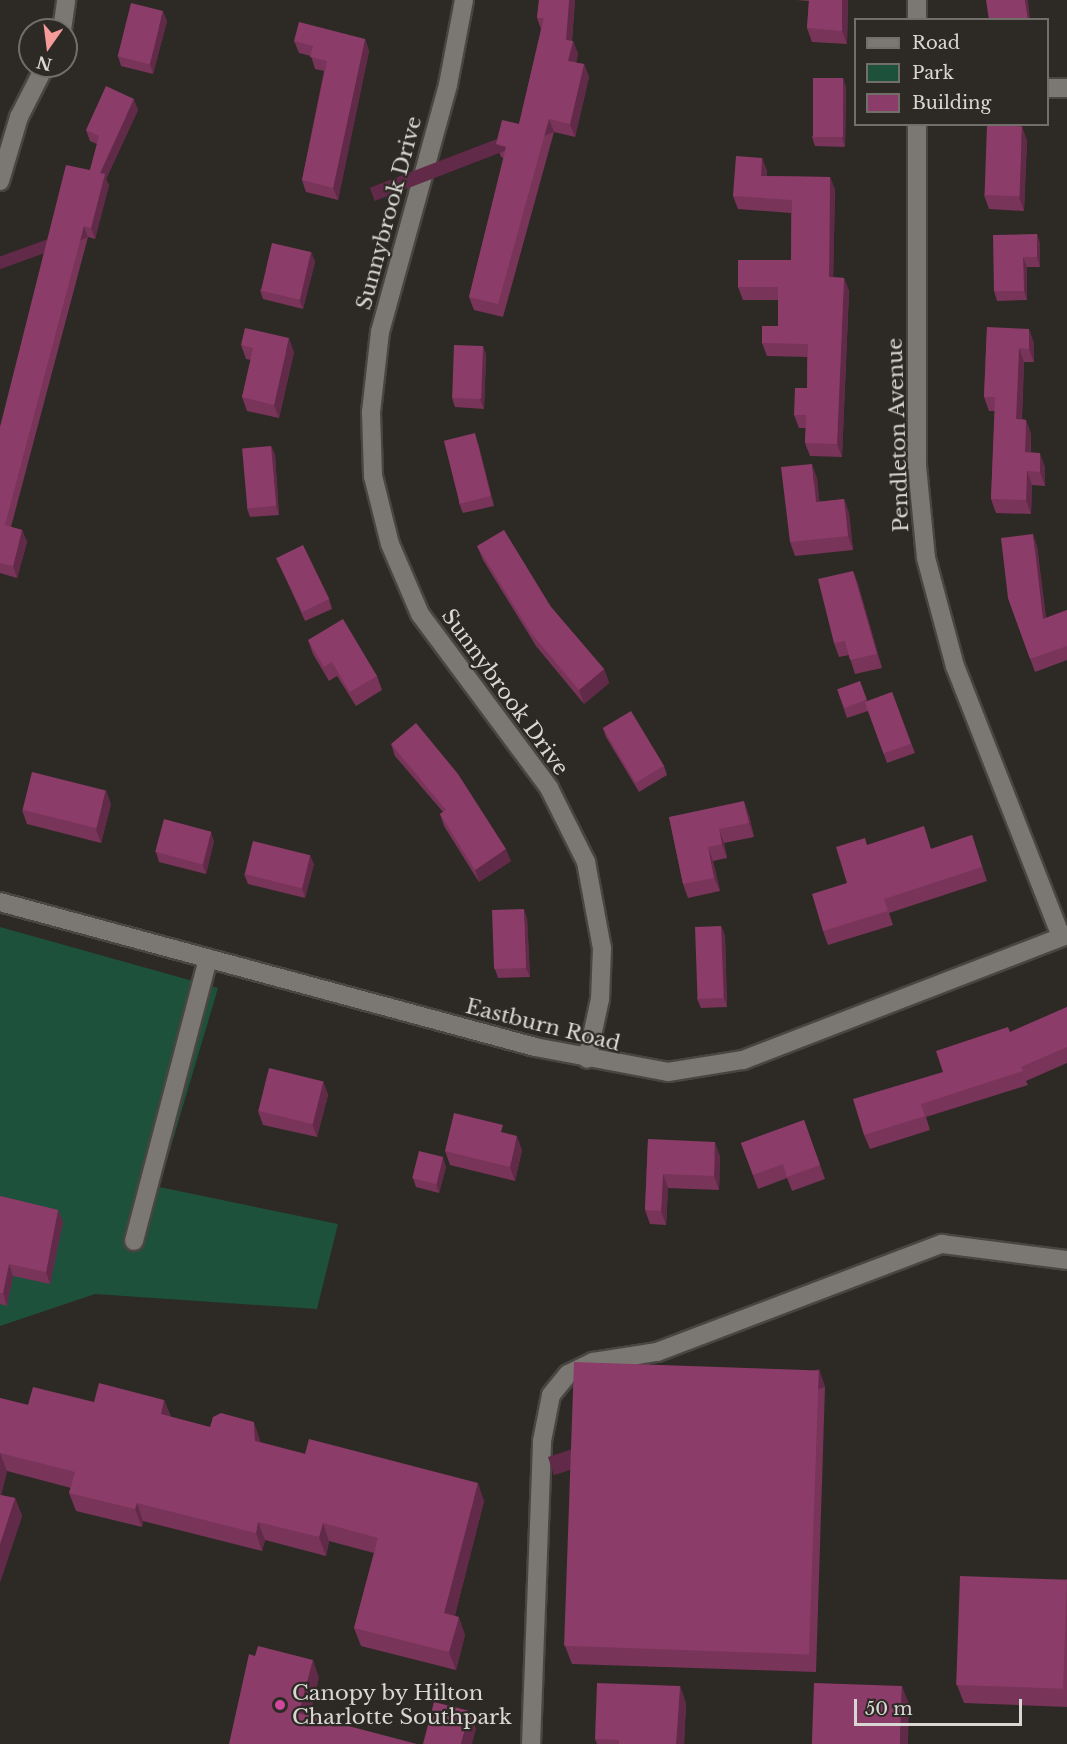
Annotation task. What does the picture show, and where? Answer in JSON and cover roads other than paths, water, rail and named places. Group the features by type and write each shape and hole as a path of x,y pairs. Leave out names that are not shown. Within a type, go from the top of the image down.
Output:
{"street":[{"path":"64,18 66,0"},
{"name":"Sunnybrook Drive","path":"464,0 448,85 380,332 372,394 374,476 390,544 420,614 549,788 586,862 602,948 600,999 587,1059"},
{"path":"917,0 917,18"},
{"path":"0,182 16,124 39,78"},
{"path":"1049,88 1067,88"},
{"name":"Pendleton Avenue","path":"917,126 917,466 926,558 955,666 1064,936"},
{"name":"Eastburn Road","path":"0,902 587,1059 668,1072 742,1060 1064,936"},
{"path":"134,1241 208,959"},
{"path":"531,1744 544,1426 554,1389 578,1367 657,1352 942,1244 1067,1260"}],"place":[{"name":"Canopy by Hilton Charlotte Southpark","path":"280,1705"}]}
